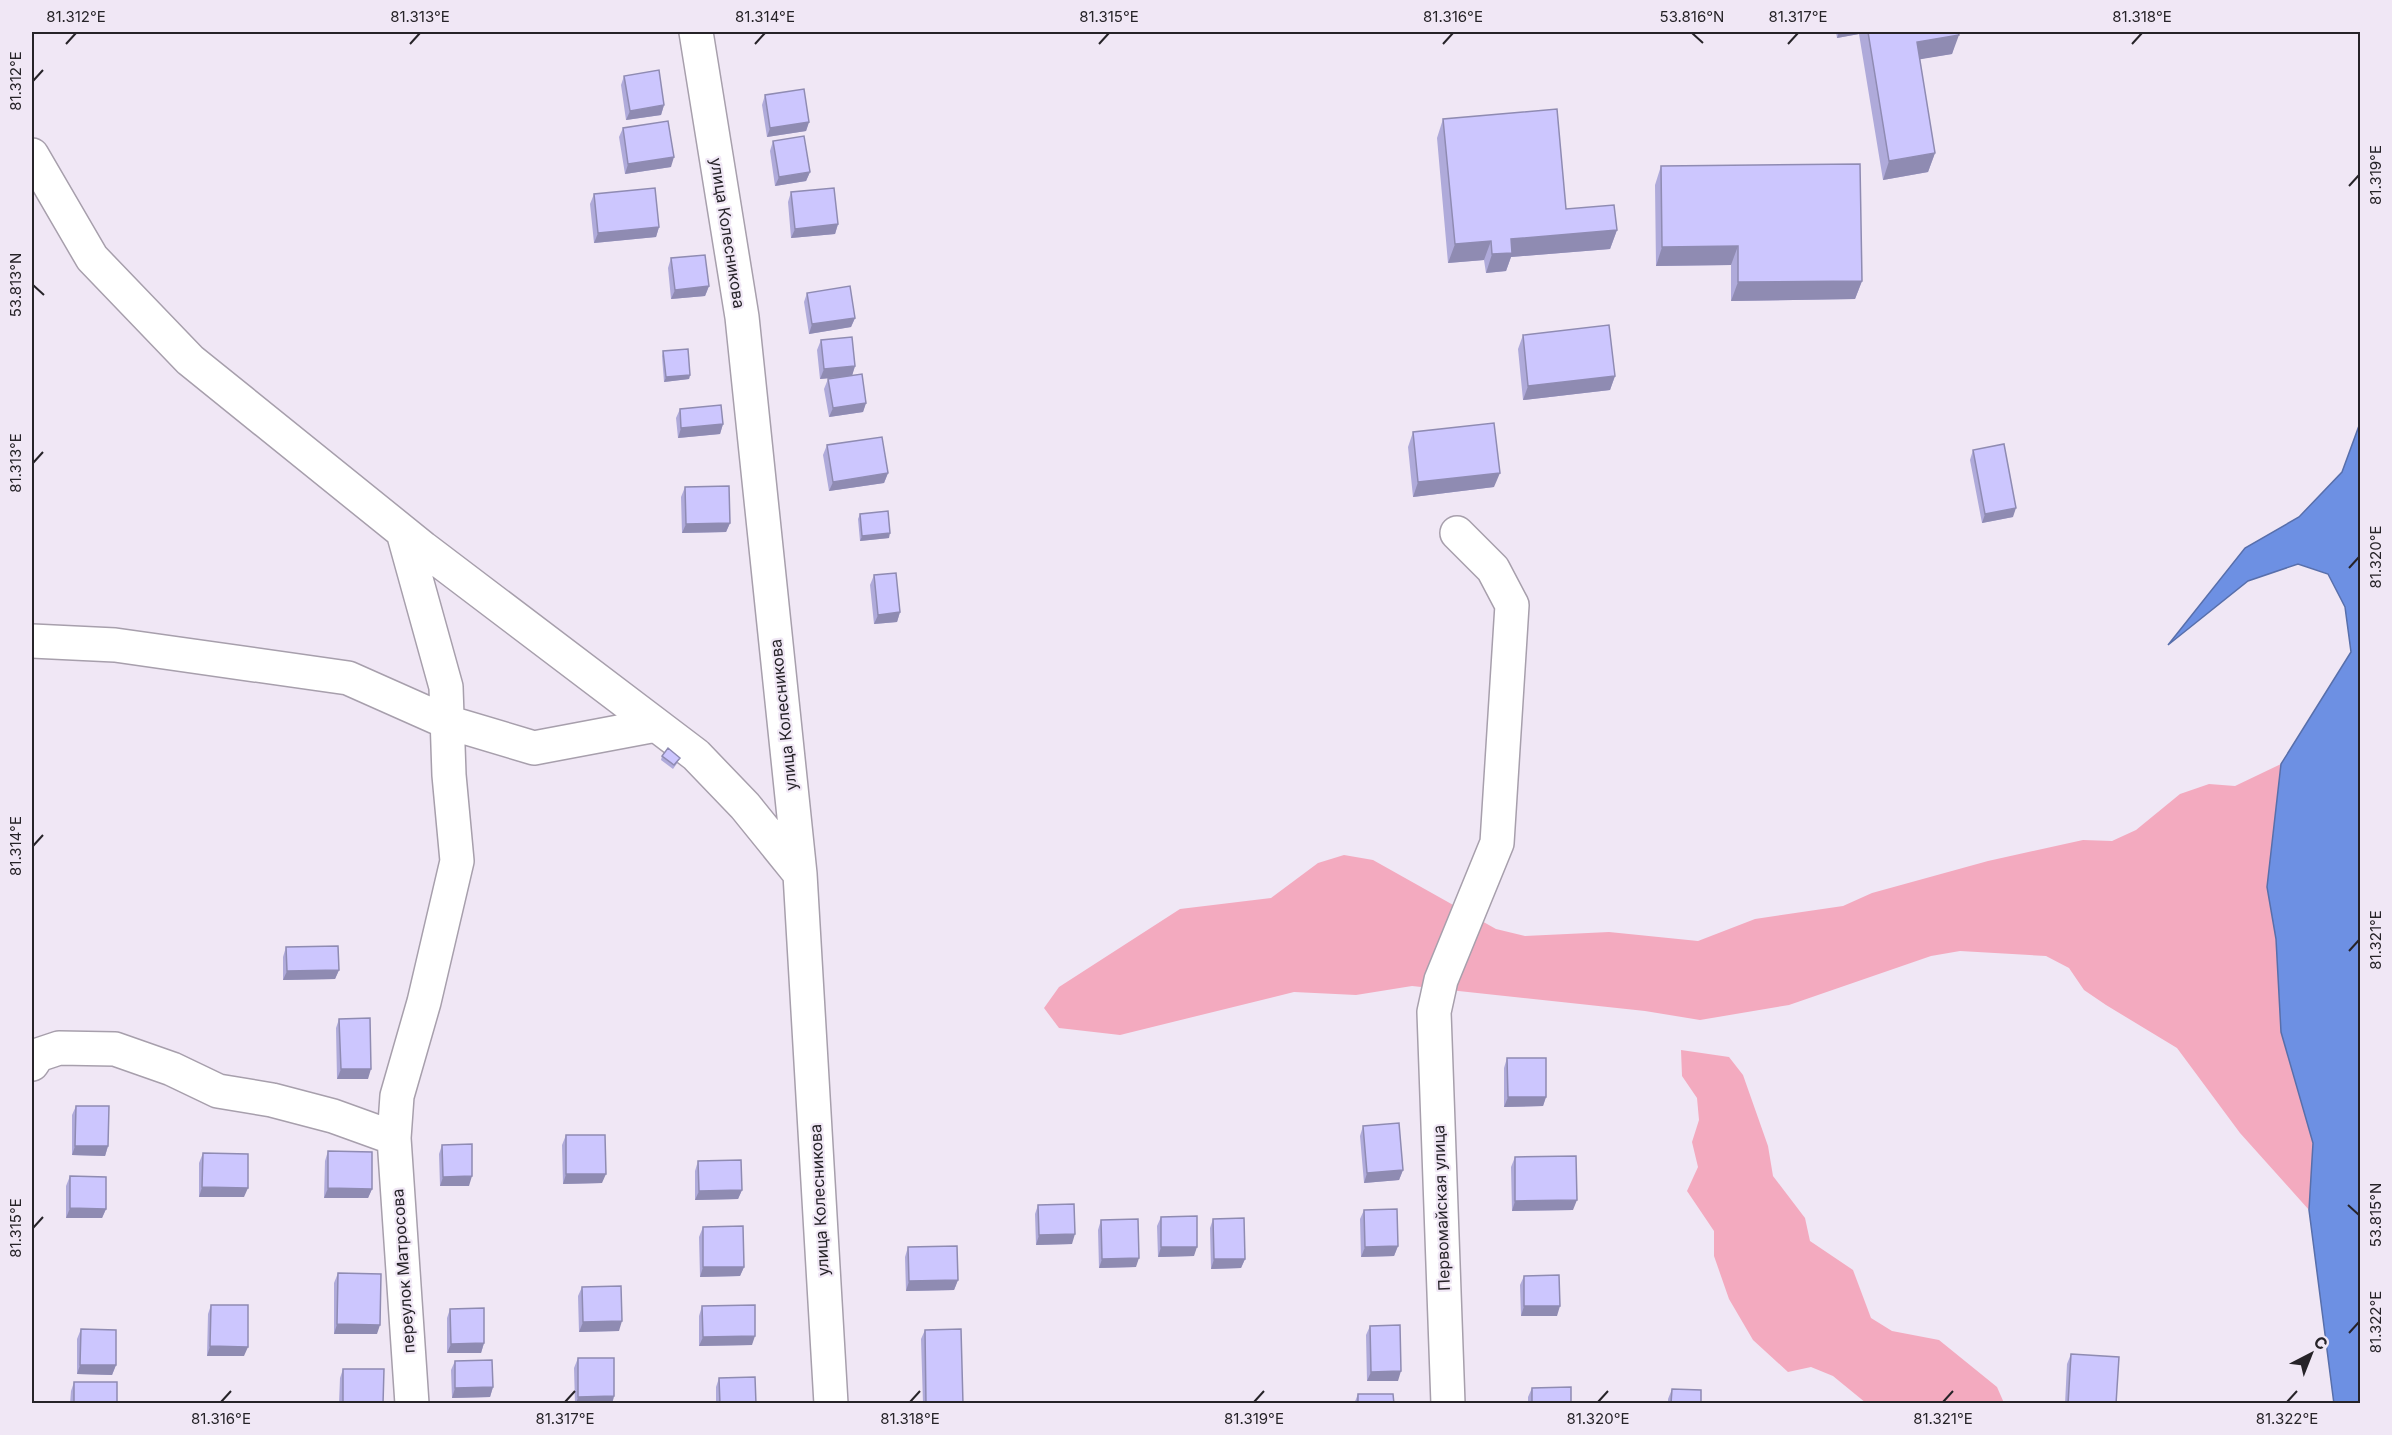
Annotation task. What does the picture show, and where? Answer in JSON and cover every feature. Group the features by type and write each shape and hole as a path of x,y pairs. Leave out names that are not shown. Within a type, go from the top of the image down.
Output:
{"street":[{"name":"улица Колесникова","path":"696,32 742,317 800,874 831,1404"},
{"path":"32,155 92,258 190,360 403,532 696,755 745,806 800,874"},
{"name":"переулок Матросова","path":"403,532 446,687 449,775 457,861 424,1002 397,1096 394,1138 412,1404"},
{"name":"Первомайская улица","path":"1448,1404 1434,1012 1444,971 1497,843 1512,604 1493,569 1456,533"},
{"path":"32,641 115,645 348,678 447,722 534,748 656,725"},
{"path":"32,1064 38,1055 59,1048 115,1049 172,1069 218,1091 272,1100 333,1116 394,1138"}],"shaded area":[{"path":"2281,764 2267,887 2276,939 2281,1032 2313,1143 2309,1210 2240,1133 2177,1048 2084,990 2069,968 2046,956 1960,951 1931,956 1789,1005 1700,1020 1645,1011 1412,986 1356,995 1294,992 1120,1035 1059,1028 1044,1008 1059,987 1180,909 1271,898 1318,863 1344,855 1373,860 1496,929 1525,936 1609,932 1698,941 1755,919 1843,906 1872,893 1988,861 2083,840 2112,841 2136,830 2180,794 2209,784 2235,786"},
{"path":"1681,1050 1729,1057 1743,1075 1768,1146 1773,1176 1805,1218 1810,1241 1853,1270 1871,1318 1892,1331 1939,1340 1997,1387 2004,1403 1866,1403 1833,1376 1811,1367 1788,1372 1753,1340 1729,1299 1714,1256 1714,1231 1687,1191 1698,1167 1692,1142 1699,1120 1697,1098 1682,1076"}],"water":[{"path":"2360,423 2360,1403 2334,1404 2309,1210 2313,1143 2281,1032 2276,939 2267,887 2281,764 2351,652 2345,607 2328,574 2298,564 2248,581 2168,645 2245,548 2299,517 2342,472"}],"building":[{"path":"1868,32 1958,32 1959,35 1917,42 1935,153 1889,161"},
{"path":"659,70 664,105 630,111 624,76"},
{"path":"804,89 809,122 770,128 765,95"},
{"path":"1557,109 1566,209 1614,205 1617,230 1511,239 1512,253 1492,254 1491,241 1455,244 1443,119"},
{"path":"668,121 674,157 628,164 623,128"},
{"path":"804,136 810,172 779,177 773,141"},
{"path":"1860,164 1862,281 1738,282 1738,246 1662,247 1661,166"},
{"path":"655,188 659,227 598,233 594,194"},
{"path":"834,188 838,224 795,229 791,192"},
{"path":"705,255 709,286 675,290 671,258"},
{"path":"850,286 855,318 812,324 807,293"},
{"path":"1609,325 1615,376 1528,386 1523,335"},
{"path":"852,337 855,366 824,369 821,340"},
{"path":"688,349 690,375 666,377 663,351"},
{"path":"862,374 866,403 833,408 828,379"},
{"path":"721,405 723,424 681,428 680,409"},
{"path":"1494,423 1500,473 1418,482 1413,432"},
{"path":"882,437 888,473 833,482 827,445"},
{"path":"2004,444 2016,508 1985,514 1973,450"},
{"path":"729,486 730,523 686,524 685,487"},
{"path":"888,511 890,533 862,536 860,514"},
{"path":"896,573 900,612 878,615 874,575"},
{"path":"668,748 680,758 674,765 662,756"},
{"path":"338,946 339,970 287,971 286,947"},
{"path":"370,1018 371,1069 341,1069 339,1019"},
{"path":"1507,1058 1546,1058 1546,1097 1508,1097"},
{"path":"76,1106 109,1106 108,1146 75,1146"},
{"path":"1399,1123 1403,1170 1367,1173 1363,1126"},
{"path":"566,1135 605,1135 606,1174 566,1174"},
{"path":"472,1144 472,1176 443,1177 442,1145"},
{"path":"328,1151 372,1152 372,1189 328,1188"},
{"path":"203,1153 248,1154 248,1188 202,1187"},
{"path":"1576,1156 1577,1200 1515,1201 1515,1157"},
{"path":"741,1160 742,1190 699,1191 698,1161"},
{"path":"70,1176 106,1177 106,1209 70,1208"},
{"path":"1074,1204 1075,1234 1039,1235 1038,1205"},
{"path":"1397,1209 1398,1246 1365,1247 1364,1210"},
{"path":"1197,1216 1197,1247 1161,1247 1161,1217"},
{"path":"1244,1218 1245,1259 1214,1259 1213,1219"},
{"path":"1138,1219 1139,1258 1102,1259 1101,1220"},
{"path":"743,1226 744,1267 703,1267 703,1227"},
{"path":"957,1246 958,1280 909,1281 908,1247"},
{"path":"338,1273 381,1274 380,1325 337,1324"},
{"path":"1559,1275 1560,1306 1524,1306 1524,1276"},
{"path":"621,1286 622,1321 583,1322 582,1287"},
{"path":"211,1305 248,1305 248,1347 210,1346"},
{"path":"755,1305 755,1336 703,1337 702,1306"},
{"path":"484,1308 484,1343 451,1344 450,1309"},
{"path":"1400,1325 1401,1371 1371,1372 1370,1326"},
{"path":"81,1329 116,1330 116,1365 80,1365"},
{"path":"961,1329 963,1404 926,1404 925,1330"},
{"path":"2071,1354 2119,1357 2116,1404 2068,1404"},
{"path":"578,1358 614,1358 614,1396 578,1397"},
{"path":"492,1360 493,1387 455,1388 455,1361"},
{"path":"343,1369 384,1369 383,1404 343,1404"},
{"path":"755,1377 756,1404 720,1404 719,1378"},
{"path":"74,1382 117,1382 117,1404 74,1404"},
{"path":"1571,1387 1571,1404 1532,1404 1532,1388"},
{"path":"1672,1389 1701,1390 1701,1404 1671,1404"},
{"path":"1358,1394 1393,1394 1394,1404 1358,1404"}]}
